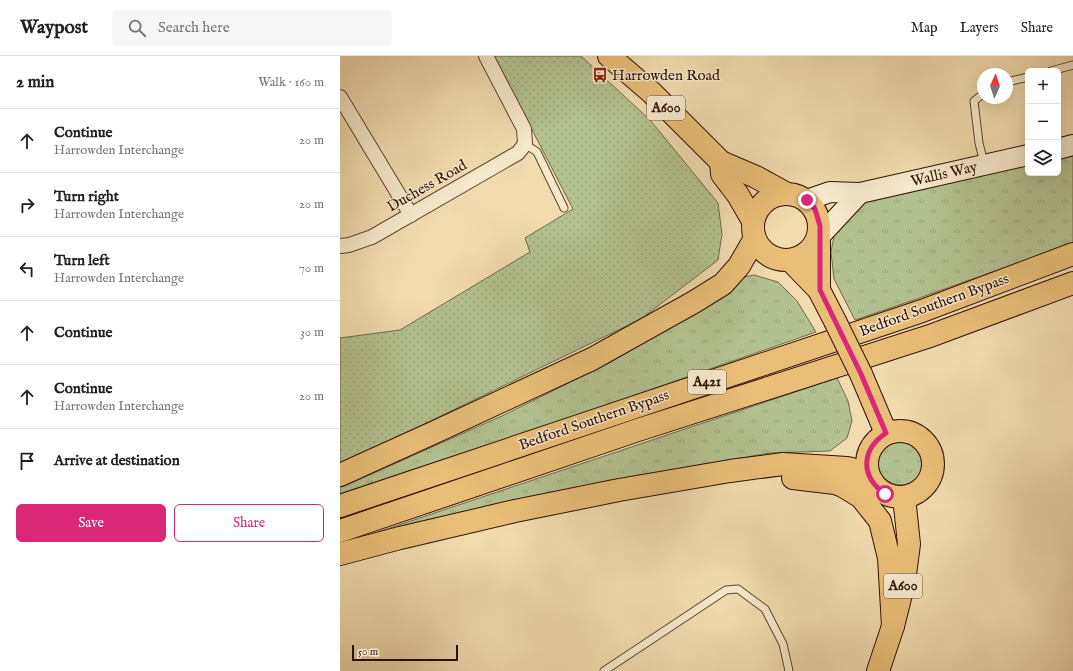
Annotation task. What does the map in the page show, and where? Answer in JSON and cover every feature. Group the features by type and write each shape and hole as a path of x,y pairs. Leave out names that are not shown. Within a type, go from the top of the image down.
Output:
{"main road":[{"name":"A600","path":"610,56 651,92 721,162 756,177 785,193"},
{"path":"721,162 722,174 738,195 754,231 760,250 768,256 779,260 790,260 814,246 819,237"},
{"path":"340,475 592,359 694,302 722,284 739,266 754,231 757,211 770,198 785,193 796,195 807,200 815,209 820,226 820,290"},
{"name":"Bedford Southern Bypass","path":"340,506 922,311 1073,254"},
{"path":"790,260 820,290 861,374 886,433"},
{"name":"Bedford Southern Bypass","path":"340,531 645,428 930,336 1073,283"},
{"path":"898,430 909,431 920,436 928,444 933,455 934,466 931,477 924,487 915,494 904,497 885,494 872,481 867,470 867,459 870,448 886,433 898,430"},
{"path":"340,554 400,538 515,511 619,490 730,471 783,464 822,466 855,470 872,481"},
{"path":"730,471 835,483 861,497 880,521 889,558 893,626"},
{"name":"A600","path":"878,671 893,626 904,582 909,544 904,497"}],"street":[{"path":"486,56 524,129 525,144"},
{"path":"340,96 411,215"},
{"name":"Duchess Road","path":"340,246 349,245 372,237 518,154 525,144"},
{"path":"1061,148 1073,146"},
{"name":"Wallis Way","path":"807,200 830,192 860,193 1025,157"},
{"path":"819,237 860,193"}],"lane":[{"path":"1061,68 1073,65"},
{"path":"1013,81 1025,78"},
{"path":"977,99 974,101 979,143 984,165"},
{"path":"525,144 537,152 564,208"},
{"path":"604,671 726,590 738,590 765,608 783,644 789,671"}],"green space":[{"path":"494,56 581,56 650,120 718,203 722,234 718,260 641,319 340,465 340,338 400,330 530,252 525,238 573,209"},
{"path":"1073,155 1073,243 855,320 834,279 831,252 836,225 863,203 1025,166 1025,176 1061,176 1061,157"},
{"path":"754,275 778,282 797,301 816,332 340,498 340,488 504,415 609,363 721,299 739,278"},
{"path":"837,378 848,401 852,421 847,438 830,451 770,453 631,477 367,542 366,536"},
{"path":"901,439 914,443 920,449 924,462 920,475 914,481 901,485 888,481 882,475 878,462 882,449 888,443"}],"place":[{"name":"Harrowden Road","path":"600,75"}],"route":[{"path":"807,200 815,209 820,226 820,290 861,374 886,433 870,448 867,459 867,470 872,481 885,494"}]}
